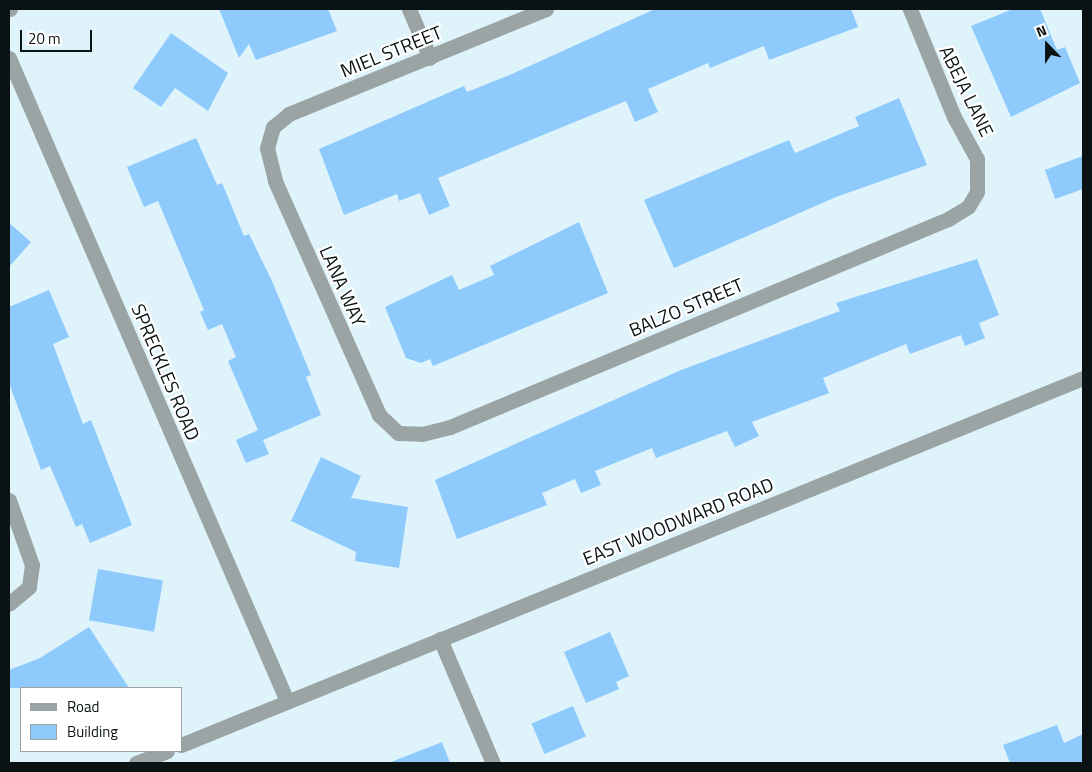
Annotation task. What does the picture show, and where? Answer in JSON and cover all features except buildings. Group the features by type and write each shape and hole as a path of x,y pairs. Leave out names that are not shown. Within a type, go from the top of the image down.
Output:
{"street":[{"path":"409,9 430,58"},
{"name":"MIEL STREET","path":"267,148 273,127 290,114 546,9"},
{"name":"ABEJA LANE","path":"910,9 954,117 977,159 977,192"},
{"name":"SPRECKLES ROAD","path":"9,58 287,701"},
{"name":"LANA WAY","path":"267,148 275,181 379,415 398,432"},
{"name":"BALZO STREET","path":"398,432 422,434 450,427 948,219 968,206 977,192"},
{"name":"EAST WOODWARD ROAD","path":"182,745 1083,378"},
{"path":"9,500 32,565 29,587 9,604"},
{"path":"440,639 493,763"},
{"path":"136,763 164,752"}]}
